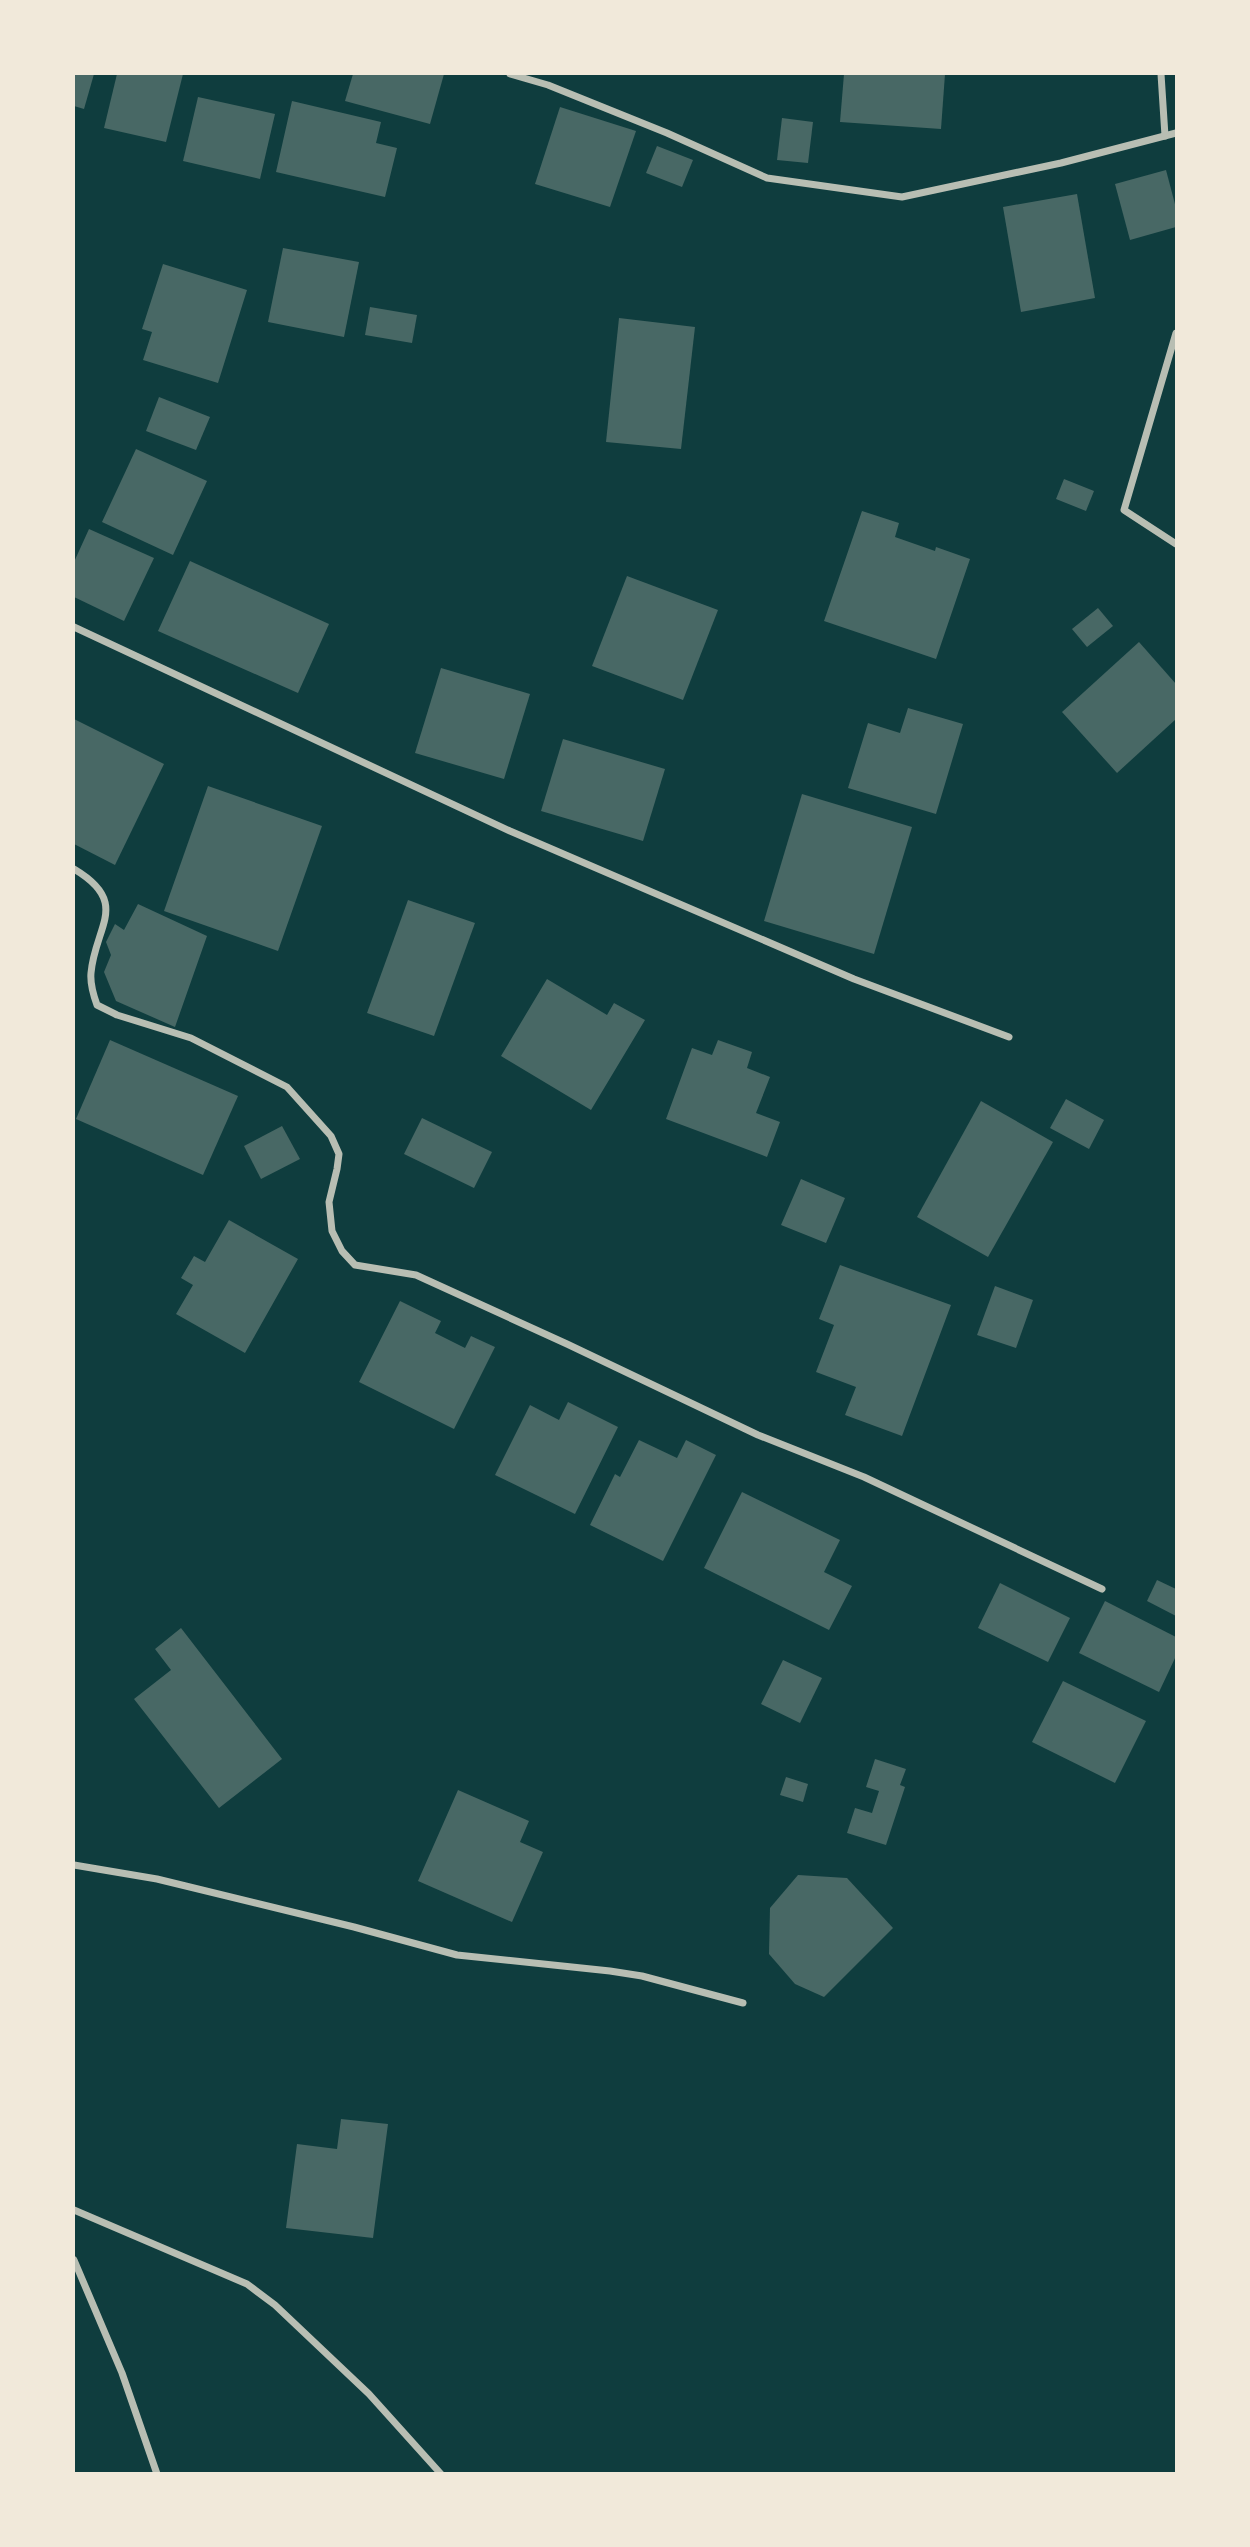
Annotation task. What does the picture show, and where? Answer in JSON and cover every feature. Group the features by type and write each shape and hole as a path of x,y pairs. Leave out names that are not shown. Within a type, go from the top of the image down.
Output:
{"street":[{"path":"510,74 548,85 655,128 767,178 902,197 1061,163 1177,133"},
{"path":"1161,74 1165,136"},
{"path":"1177,333 1124,510 1177,544"},
{"path":"74,627 510,831 854,979 1009,1037"},
{"path":"74,869 95,884 105,905 106,918 91,972 92,991 97,1005 117,1015 191,1038 287,1087 336,1145 339,1154 329,1202 332,1231 342,1251 355,1265 416,1275 567,1343 758,1436 864,1476 1102,1589"},
{"path":"74,1865 157,1879 457,1955 631,1974 743,2003"},
{"path":"74,2210 247,2284 275,2305 369,2394 441,2473"},
{"path":"74,2260 122,2373 157,2473"}],"building":[{"path":"74,74 94,74 84,109 74,106"},
{"path":"117,74 183,74 166,142 104,128"},
{"path":"353,74 444,74 430,124 345,101"},
{"path":"844,74 945,74 941,129 840,122"},
{"path":"198,97 275,114 260,179 183,161"},
{"path":"292,101 381,122 376,143 397,148 385,197 276,172"},
{"path":"560,107 636,131 610,207 535,184"},
{"path":"782,118 813,122 808,163 777,160"},
{"path":"657,146 693,160 682,187 646,173"},
{"path":"1166,170 1176,208 1176,227 1130,240 1115,184"},
{"path":"1077,194 1095,298 1021,312 1003,207"},
{"path":"283,248 359,262 344,337 268,322"},
{"path":"163,264 247,290 218,383 143,360 152,332 142,329"},
{"path":"370,307 417,315 412,343 365,335"},
{"path":"619,318 695,327 681,449 606,442"},
{"path":"159,397 210,417 196,450 146,431"},
{"path":"136,449 207,481 173,555 102,522"},
{"path":"1064,479 1094,491 1086,511 1056,499"},
{"path":"862,511 899,523 895,537 935,551 936,547 970,559 936,659 824,621"},
{"path":"89,529 154,558 124,621 74,597 74,562"},
{"path":"190,561 329,624 298,693 158,631"},
{"path":"627,576 718,610 683,700 592,666"},
{"path":"1098,608 1113,626 1087,647 1072,629"},
{"path":"1139,642 1176,684 1176,719 1117,773 1062,712"},
{"path":"441,668 530,694 504,779 415,753"},
{"path":"908,708 963,724 936,814 848,788 868,723 900,733"},
{"path":"74,719 164,764 115,865 74,844"},
{"path":"563,739 665,769 643,841 541,811"},
{"path":"208,786 322,826 278,951 164,911"},
{"path":"802,794 912,827 874,954 764,921"},
{"path":"408,900 475,923 434,1036 367,1013"},
{"path":"138,904 207,936 175,1027 116,1001 104,972 111,955 106,942 115,924 124,930"},
{"path":"547,979 607,1015 614,1003 645,1020 591,1110 501,1056"},
{"path":"110,1040 238,1096 203,1175 76,1119"},
{"path":"718,1040 752,1052 747,1068 770,1077 756,1113 780,1122 767,1157 666,1119 692,1048 712,1055"},
{"path":"1066,1099 1104,1120 1089,1149 1050,1128"},
{"path":"981,1101 1053,1142 988,1257 917,1217"},
{"path":"422,1118 492,1152 474,1188 404,1154"},
{"path":"282,1126 300,1159 261,1179 244,1146"},
{"path":"801,1179 845,1198 826,1243 781,1225"},
{"path":"229,1220 298,1259 245,1353 176,1314 193,1285 181,1278 194,1256 205,1262"},
{"path":"840,1265 951,1305 902,1436 845,1415 856,1387 816,1372 834,1325 819,1319"},
{"path":"995,1286 1033,1300 1016,1348 977,1335"},
{"path":"400,1301 441,1321 435,1333 465,1348 471,1336 495,1347 454,1429 359,1382"},
{"path":"568,1402 618,1427 575,1514 495,1475 530,1405 559,1420"},
{"path":"639,1440 677,1458 686,1440 716,1455 663,1561 590,1525 615,1474 620,1477"},
{"path":"742,1492 840,1540 824,1572 852,1586 829,1630 704,1568"},
{"path":"1157,1580 1176,1589 1176,1616 1147,1601"},
{"path":"1000,1583 1070,1618 1048,1662 978,1628"},
{"path":"1105,1601 1176,1637 1176,1656 1159,1692 1079,1653"},
{"path":"181,1628 282,1759 219,1808 134,1699 171,1670 155,1649"},
{"path":"783,1660 822,1678 800,1723 761,1704"},
{"path":"1063,1681 1146,1721 1115,1783 1032,1742"},
{"path":"875,1759 906,1769 900,1785 905,1787 886,1845 847,1833 855,1808 872,1813 879,1791 866,1787"},
{"path":"786,1777 808,1784 803,1802 780,1795"},
{"path":"458,1790 529,1821 520,1842 543,1852 512,1922 418,1881"},
{"path":"798,1875 847,1878 893,1928 824,1997 795,1984 769,1954 770,1908"},
{"path":"341,2119 388,2124 373,2238 286,2228 297,2144 337,2149"}]}
